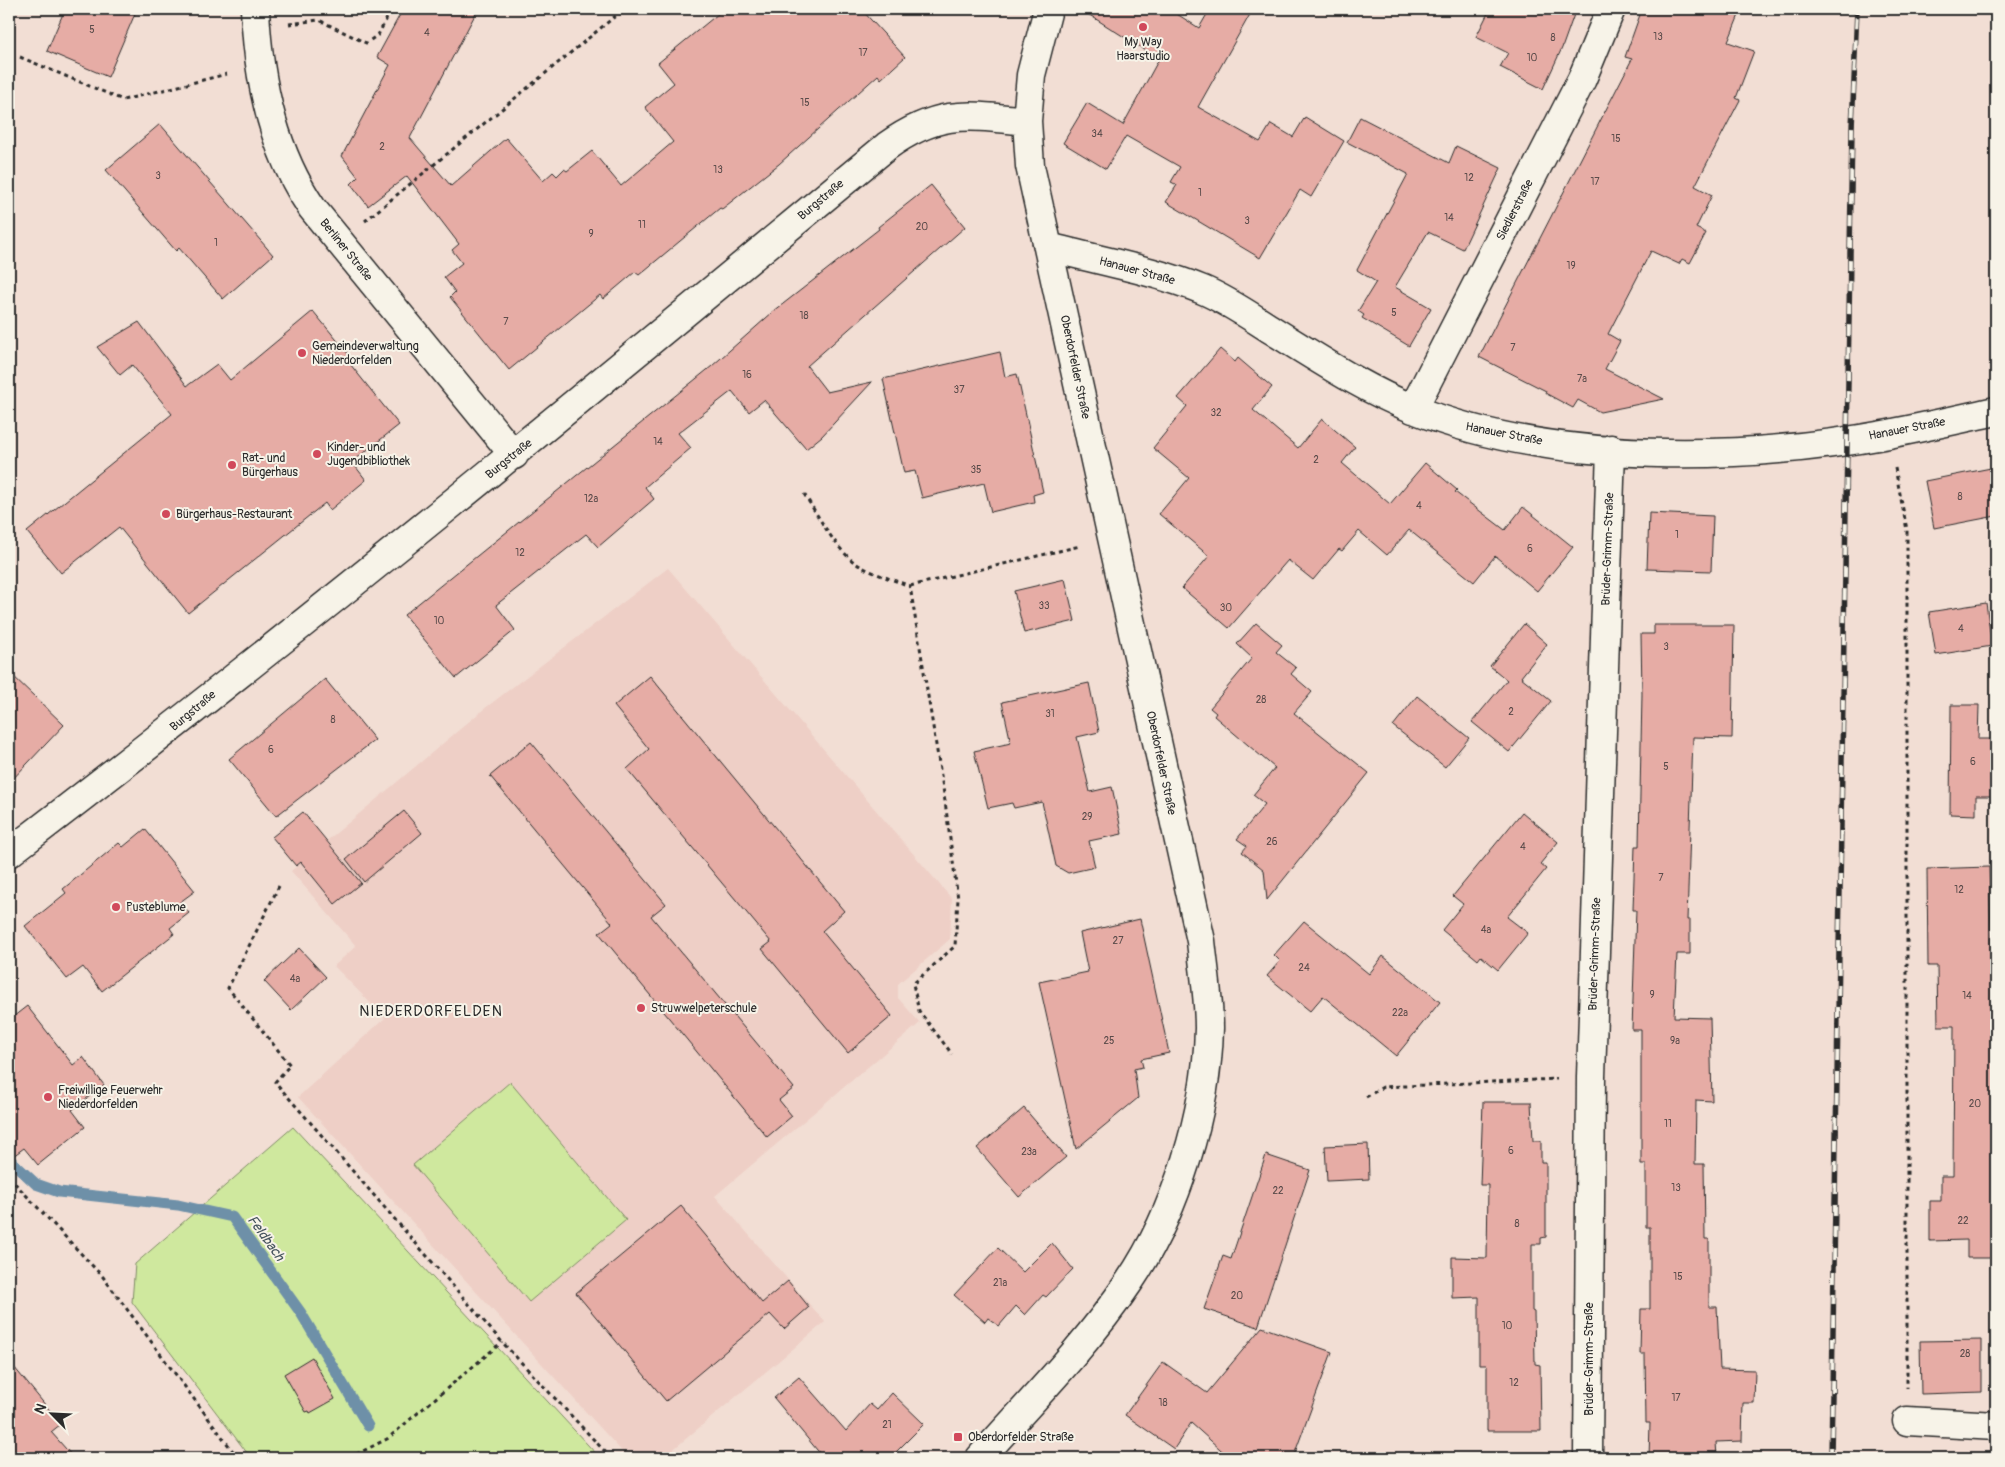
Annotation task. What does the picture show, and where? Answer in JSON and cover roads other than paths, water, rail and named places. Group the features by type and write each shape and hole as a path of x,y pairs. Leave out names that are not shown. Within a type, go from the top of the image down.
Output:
{"street":[{"name":"Oberdorfelder Straße","path":"980,1458 1080,1349 1130,1281 1150,1248 1178,1182 1191,1140 1203,1082 1209,1028 1201,941 1030,166 1027,121 1031,75 1048,9"},
{"name":"Siedlerstraße","path":"1413,409 1582,78 1611,9"},
{"name":"Berliner Straße","path":"255,19 259,66 278,144 288,168 312,208 514,455"},
{"name":"Burgstraße","path":"9,854 162,737 514,455 879,152 908,131 932,121 964,115 1027,121"},
{"name":"Hanauer Straße","path":"1049,247 1203,290 1231,304 1338,371 1378,393 1413,409 1477,430 1552,444 1611,450 1664,452 1740,451 1888,434 1996,411"},
{"name":"Brüder-Grimm-Straße","path":"1588,1458 1591,1077 1611,450"},
{"path":"1907,1421 1996,1426"}],"waterway":[{"name":"Feldbach","path":"9,1159 36,1184 59,1192 178,1205 232,1217 301,1313 368,1426"}],"railway":[{"path":"1831,1458 1852,128 1857,9"}],"place":[{"name":"My Way Haarstudio","path":"1143,27"},
{"name":"Gemeindeverwaltung Niederdorfelden","path":"302,353"},
{"name":"Kinder- und Jugendbibliothek","path":"317,454"},
{"name":"Rat- und Bürgerhaus","path":"232,465"},
{"name":"Bürgerhaus-Restaurant","path":"166,514"},
{"name":"Pusteblume","path":"116,907"},
{"name":"Struwwelpeterschule","path":"641,1008"},
{"name":"Freiwillige Feuerwehr Niederdorfelden","path":"48,1097"},
{"name":"Oberdorfelder Straße","path":"958,1437"}],"district":[{"name":"NIEDERDORFELDEN","path":"431,1011"}]}
